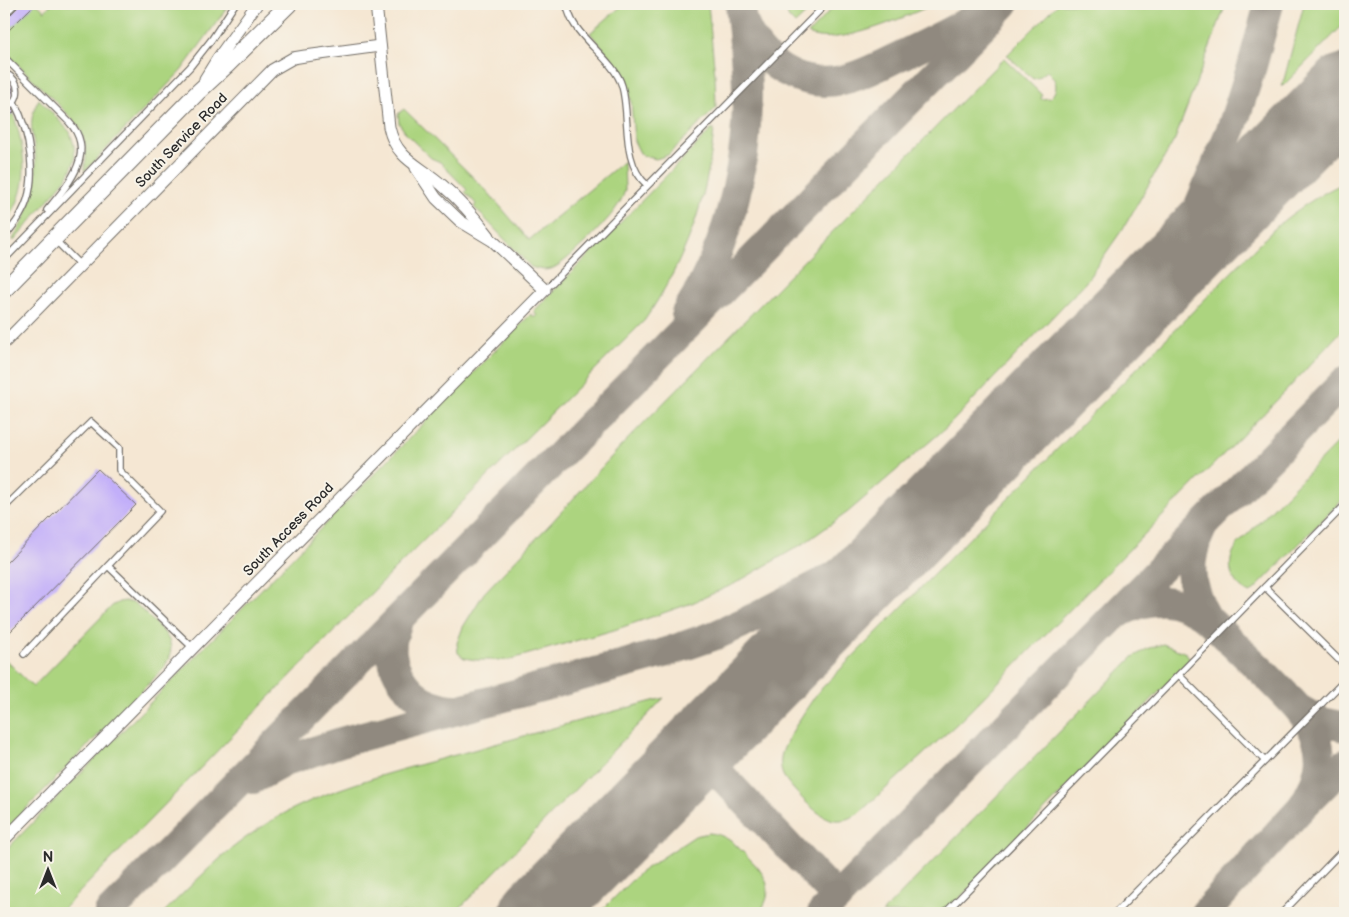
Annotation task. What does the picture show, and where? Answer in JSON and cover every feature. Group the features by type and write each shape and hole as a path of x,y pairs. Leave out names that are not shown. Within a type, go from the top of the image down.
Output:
{"street":[{"path":"198,92 218,58 257,4"},
{"path":"4,290 198,92 289,4"},
{"path":"376,4 391,137 395,146 416,168 440,183 470,211 493,241 545,290"},
{"name":"South Service Road","path":"4,343 272,70 293,58 380,46"},
{"name":"South Access Road","path":"4,840 545,290"}],"lane":[{"path":"4,15 15,4"},
{"path":"4,260 190,67 235,4"},
{"path":"566,4 572,22 618,77 625,101 629,148 639,178 647,186"},
{"path":"545,290 826,4"},
{"path":"4,58 74,127 80,147 78,164 72,179 19,245"},
{"path":"4,73 10,76 17,84 16,105 25,130 31,156 30,182 23,212 4,237"},
{"path":"4,108 16,105"},
{"path":"54,239 80,264"},
{"path":"4,508 92,422 119,448 119,470 160,511 24,654"},
{"path":"954,913 947,911 1136,721 1345,505"},
{"path":"108,566 193,649"},
{"path":"1265,587 1345,666"},
{"path":"1180,676 1265,761"},
{"path":"1115,913 1345,680"},
{"path":"1282,913 1345,848"}],"green space":[{"path":"35,4 45,11 49,4 230,4 181,71 85,171 85,143 80,128 4,51 4,35"},
{"path":"624,4 708,4 715,75 716,108 668,155 656,159 640,153 634,141 631,100 625,78 620,69 590,33"},
{"path":"783,4 816,4 795,24 789,18"},
{"path":"836,4 934,4 889,23 853,34 821,37 808,34"},
{"path":"1058,4 1226,4 1175,139 1124,227 1085,283 948,426 848,512 806,542 734,584 692,603 614,630 508,660 476,660 464,658 458,653 457,643 463,627 484,593 623,444 1004,58 1042,95 1041,99 1050,98 1055,91 1056,84 1047,71 1038,78 1033,79 1007,55"},
{"path":"1304,4 1345,4 1345,23 1282,87"},
{"path":"39,99 70,132 74,145 75,160 68,176 14,241 13,239 30,203 35,183 36,163 32,116"},
{"path":"404,109 487,191 529,240 624,161 625,190 623,196 614,211 602,225 565,260 548,270 531,267 474,207 476,204 465,192 467,190 440,162 431,158 407,135 399,123 398,114"},
{"path":"13,113 21,142 24,170 23,184 13,211 4,225 4,119"},
{"path":"714,129 706,181 692,230 683,253 659,299 644,321 392,572 59,913 4,913 4,852 531,314 534,317 537,316 534,311"},
{"path":"1345,183 1345,327 1285,392 961,720 859,813 845,819 834,820 824,817 811,807 798,795 784,777 781,771 781,761 782,753 790,735 818,692 1274,229 1308,203"},
{"path":"1345,435 1345,497 1251,593 1246,591 1232,576 1231,558 1237,545"},
{"path":"125,601 136,604 164,632 169,640 171,647 170,656 164,668 4,831 4,658 33,687 112,606"},
{"path":"1163,644 1186,653 1190,660 945,913 882,913 1133,657 1147,649"},
{"path":"664,698 455,913 163,913 208,869 244,839 279,816 303,804 354,784 381,776"},
{"path":"709,833 725,837 733,843 752,861 762,874 768,888 765,904 759,913 599,913 639,873 695,836"}],"building":[{"path":"20,4 35,4 4,35 4,20"},
{"path":"4,78 10,83 13,90 10,98 4,103"},
{"path":"12,109 14,112 4,121 4,113"},
{"path":"98,469 136,505 4,638 4,565"}],"taxiway":[{"path":"686,313 713,263 732,208 739,180 746,124 747,95 746,61 740,4"},
{"path":"109,913 1004,4"},
{"path":"1121,319 1134,306 1192,222 1232,127 1252,66 1269,4"},
{"path":"744,24 760,50 783,70 796,77 826,82 842,80 866,72 944,35 980,14"},
{"path":"1306,132 1338,99 1345,106"},
{"path":"822,913 1345,381"},
{"path":"253,779 288,760 341,742 661,654 716,635 756,617 833,577 878,546 925,510 1048,394"},
{"path":"1202,528 1193,551 1191,573 1196,595 1207,618"},
{"path":"1119,613 1131,607 1153,601 1174,602 1185,606 1207,618 1282,691 1307,720 1315,735 1319,750 1319,767 1313,786 1302,807"},
{"path":"398,620 392,639 392,653 394,664 404,683 431,704 460,709"},
{"path":"1301,710 1322,722 1345,727"},
{"path":"697,750 837,898"},
{"path":"1205,913 1302,807 1345,764"}],"runway":[{"path":"537,913 1345,91"}]}
